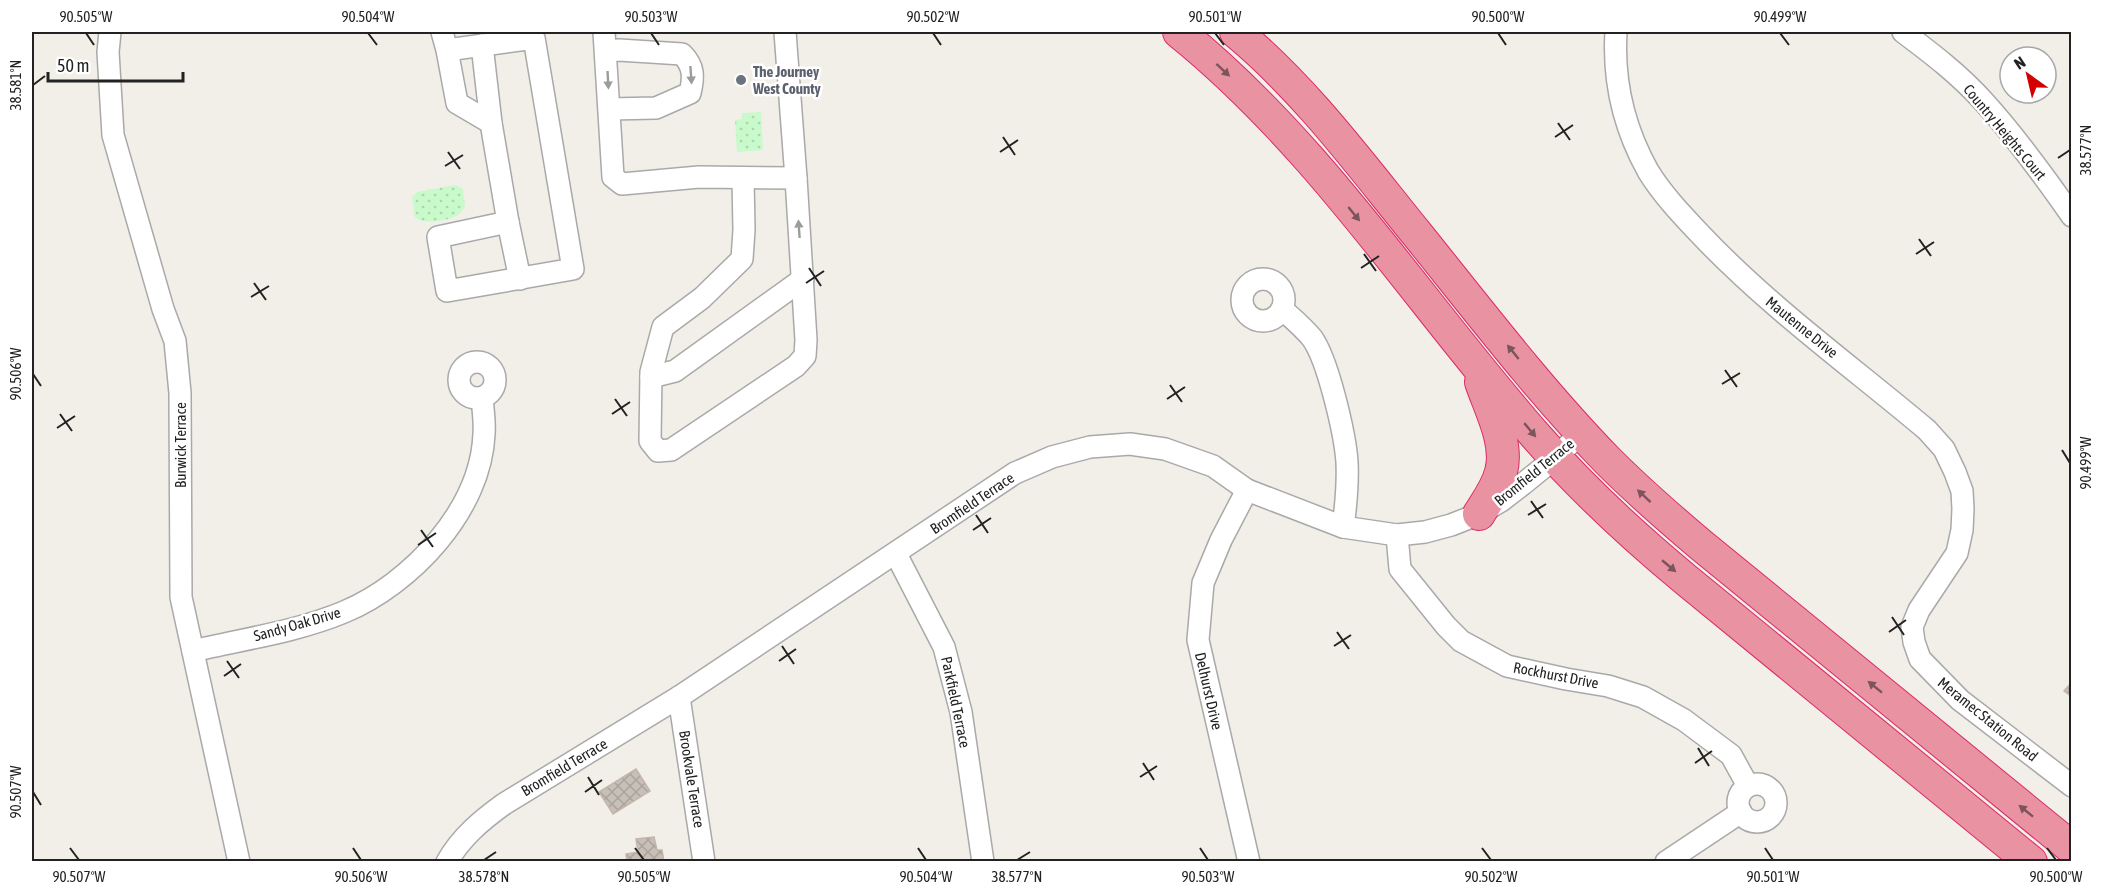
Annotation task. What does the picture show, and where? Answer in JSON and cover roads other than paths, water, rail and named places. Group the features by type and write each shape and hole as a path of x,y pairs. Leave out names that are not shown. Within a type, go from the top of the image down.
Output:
{"highway":[{"path":"1179,32 1252,97 1298,146 1555,458 1644,545 2031,861"},
{"path":"1236,32 1292,84 1335,133 1508,346 1582,432 1638,490 1693,539 2072,848"},
{"path":"1473,361 1495,422 1503,461 1501,474 1494,490 1479,514"}],"street":[{"name":"Burwick Terrace","path":"110,32 108,52 113,135 175,341 180,393 181,597 238,861"},
{"path":"743,178 742,259 702,298 663,327 651,377 650,441 657,451 671,450 796,366 805,356 803,279 785,32"},
{"name":"Mautenne Drive","path":"1616,32 1615,58 1619,93 1629,131 1649,172 1676,208 1738,274 1927,430 1944,449 1962,491 1962,530 1957,553 1919,610"},
{"name":"Country Heights Court","path":"1903,32 1953,72 1983,100 2035,164 2072,216"},
{"path":"491,123 457,103 443,36 482,45 534,38 573,269 447,291 438,237 508,222"},
{"path":"605,41 613,177 622,184 699,177 796,178"},
{"path":"605,41 619,50 682,54 690,62 693,79 690,93 656,108 610,109"},
{"path":"482,45 491,123 520,279"},
{"path":"651,377 675,371 803,279"},
{"path":"1282,309 1312,339 1321,356 1332,388 1347,460 1343,527"},
{"name":"Sandy Oak Drive","path":"194,651 311,624 345,611 371,598 416,565 432,548 463,504 474,480 481,459 484,435 482,398"},
{"name":"Bromfield Terrace","path":"447,861 479,822 504,804 679,697 1015,473 1052,457 1089,447 1130,444 1165,449 1213,466 1247,490 1343,527 1397,535 1425,532 1479,514 1501,501 1555,458 1582,432"},
{"name":"Delhurst Drive","path":"1247,490 1221,540 1203,583 1198,640 1249,861"},
{"name":"Rockhurst Drive","path":"1397,535 1400,569 1461,641 1507,666 1608,686 1643,697 1684,720 1731,755 1748,786"},
{"name":"Parkfield Terrace","path":"896,554 944,647 961,712 983,861"},
{"name":"Meramec Station Road","path":"1919,610 1911,627 1920,659 1960,700 2072,786"},
{"name":"Brookvale Terrace","path":"679,697 704,861"},
{"path":"1760,784 1771,790 1776,802 1775,808 1767,818 1756,822 1744,817 1741,813 1738,801 1743,790 1748,786 1760,784"},
{"path":"1666,861 1741,813"}],"place":[{"name":"The Journey West County","path":"741,80"}]}
